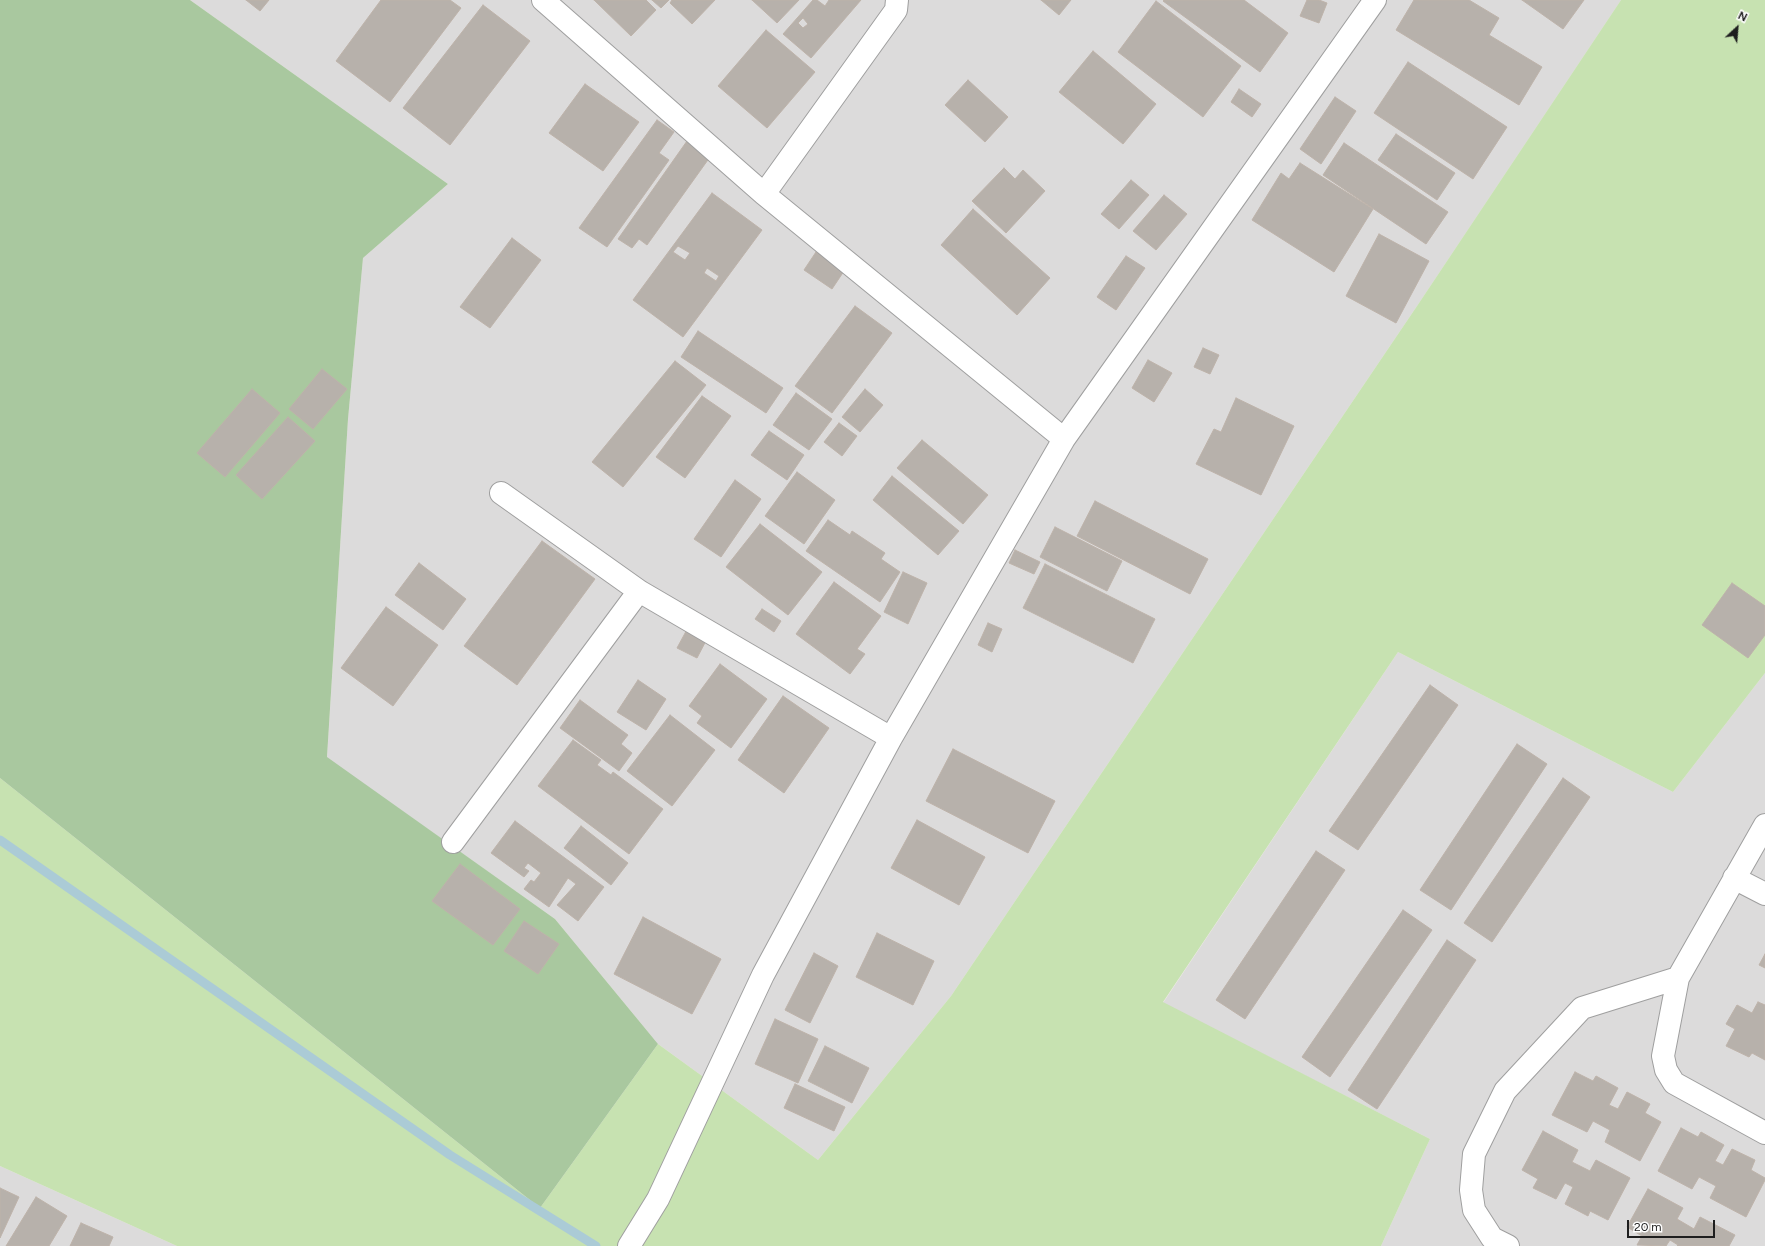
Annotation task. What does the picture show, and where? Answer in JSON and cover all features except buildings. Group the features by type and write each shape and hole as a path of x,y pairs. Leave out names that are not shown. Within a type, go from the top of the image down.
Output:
{"street":[{"path":"542,0 764,194 1064,439"},
{"path":"764,194 896,10 897,0"},
{"path":"629,1246 658,1199 762,975 891,738 1064,439 1375,0"},
{"path":"501,493 639,590 891,738"},
{"path":"453,842 639,590"},
{"path":"1765,825 1678,978 1663,1056 1666,1070 1674,1083 1765,1133"},
{"path":"1734,878 1765,894"},
{"path":"1508,1246 1492,1238 1474,1210 1471,1190 1474,1154 1505,1091 1582,1008 1678,978"}],"shaded area":[{"path":"190,0 1621,0 1417,306 951,996 818,1160 658,1044 555,919 327,758 348,419 363,258 448,184"},
{"path":"1398,652 1673,792 1765,673 1765,1246 1381,1246 1430,1139 1163,1003"},
{"path":"0,1166 177,1246 0,1246"}],"green space":[{"path":"0,0 190,0 448,184 363,258 348,419 327,757 555,919 658,1044 540,1208 0,778"},
{"path":"1621,0 1765,0 1765,673 1673,792 1398,652 1163,1002 1430,1139 1381,1246 177,1246 0,1166 0,778 540,1208 658,1044 818,1160 951,996 1417,306"}],"waterway":[{"path":"0,840 450,1155 596,1246"}]}
